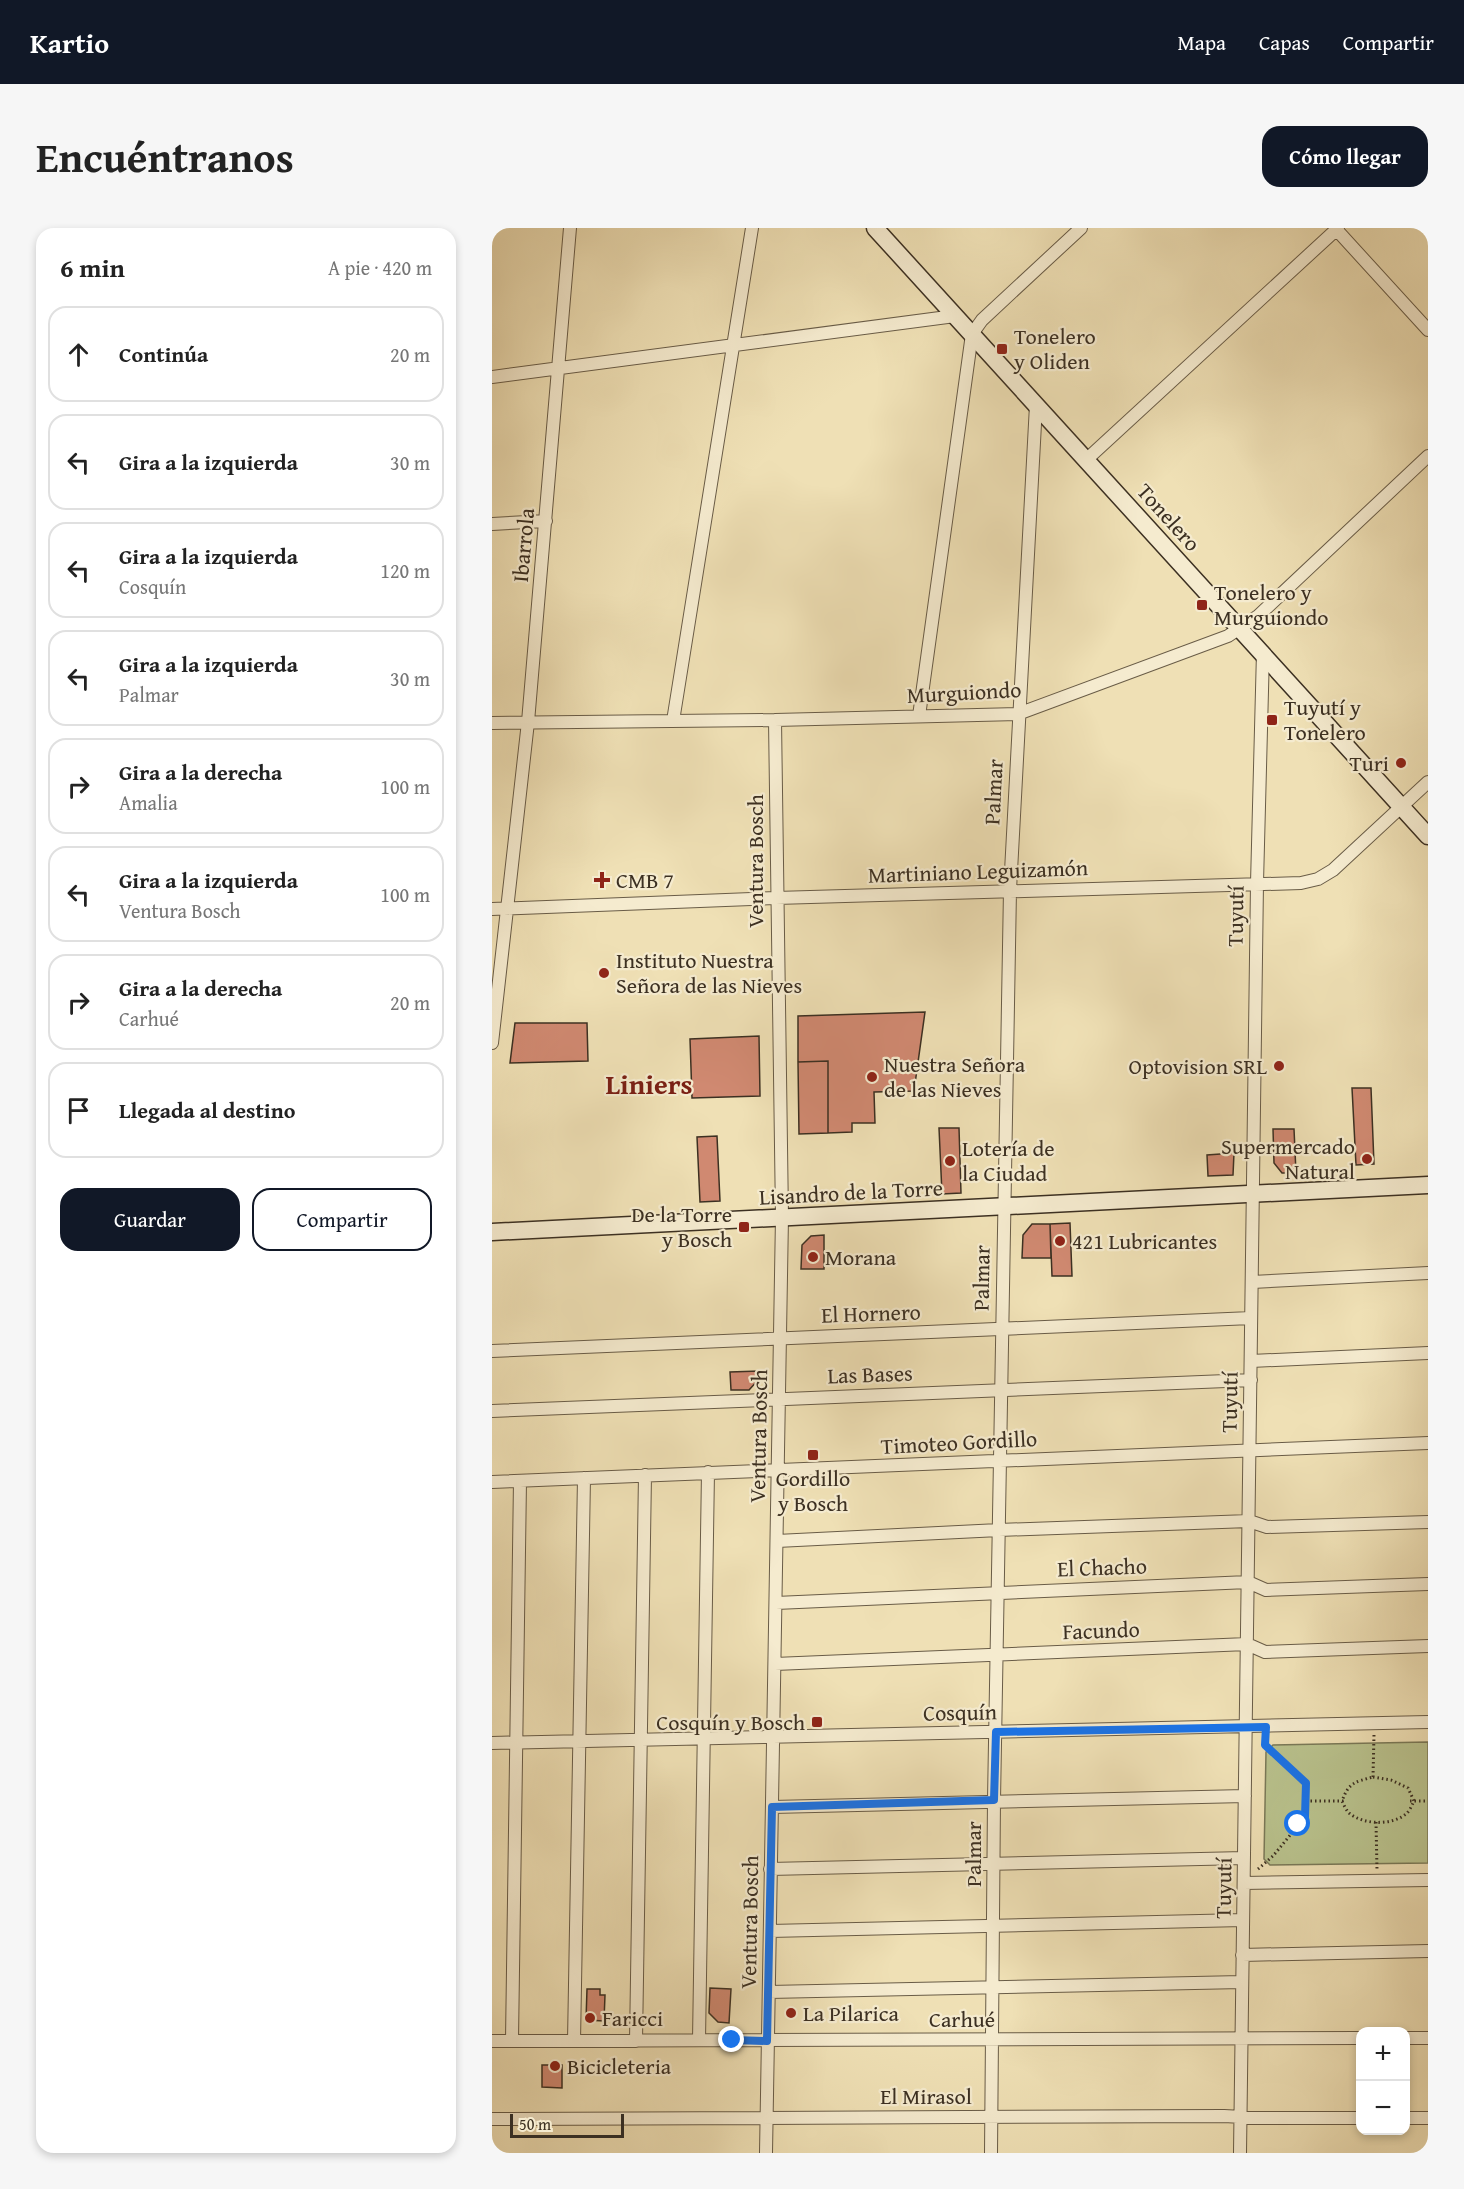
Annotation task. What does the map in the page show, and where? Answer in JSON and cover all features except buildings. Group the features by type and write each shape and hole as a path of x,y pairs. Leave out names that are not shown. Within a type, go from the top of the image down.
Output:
{"street":[{"name":"Ibarrola","path":"492,1043 528,722 570,228"},
{"path":"673,721 752,228"},
{"name":"Tonelero","path":"875,228 1263,652 1428,837"},
{"path":"919,716 972,334 982,320 1081,228"},
{"path":"1086,460 1336,228 1428,330"},
{"path":"492,377 955,316"},
{"name":"Palmar","path":"991,2153 1001,1328 1010,890 1036,405"},
{"name":"Murguiondo","path":"492,723 775,720 1018,714 1241,629 1258,616 1428,456"},
{"path":"492,524 546,520"},
{"name":"Tuyutí","path":"1240,2153 1257,883 1263,652"},
{"name":"Ventura Bosch","path":"766,2153 782,1217 775,720"},
{"name":"Martiniano Leguizamón","path":"492,909 1301,882 1318,879 1333,870 1428,782"},
{"name":"Lisandro de la Torre","path":"492,1232 1428,1185"},
{"path":"1252,1282 1428,1273"},
{"name":"El Hornero","path":"492,1351 1251,1318"},
{"path":"1251,1361 1428,1353"},
{"name":"Las Bases","path":"492,1411 1251,1380"},
{"name":"Timoteo Gordillo","path":"492,1482 1428,1443"},
{"path":"699,2040 708,1472"},
{"path":"636,2041 645,1475"},
{"path":"574,2041 584,1478"},
{"path":"512,2040 520,1481"},
{"path":"777,1541 1249,1521 1268,1527 1428,1522"},
{"name":"El Chacho","path":"776,1603 1248,1582 1266,1590 1428,1584"},
{"name":"Facundo","path":"775,1664 1247,1644 1265,1652 1428,1646"},
{"name":"Cosquín","path":"492,1743 1428,1722"},
{"path":"772,1807 994,1800 1245,1796"},
{"path":"770,1869 1244,1858"},
{"path":"1244,1883 1428,1880"},
{"path":"770,1931 1243,1920"},
{"path":"1242,1955 1428,1951"},
{"path":"769,1992 1242,1982"},
{"name":"Carhué","path":"492,2041 1356,2038"},
{"path":"1410,2038 1428,2038"},
{"name":"El Mirasol","path":"492,2118 1356,2118"},
{"path":"1410,2118 1428,2118"}],"path":[{"path":"1266,1727 1265,1745 1306,1783 1305,1817 1266,1862"},
{"path":"1373,1743 1373,1777"},
{"path":"1373,1777 1400,1783 1408,1788 1412,1801 1408,1813 1398,1819 1376,1822 1356,1817 1347,1811 1344,1801 1347,1787 1373,1777"},
{"path":"1305,1801 1344,1801"},
{"path":"1412,1801 1428,1801"},
{"path":"1376,1822 1377,1863"},
{"path":"1298,1824 1304,1832"}],"green space":[{"path":"1428,1742 1428,1863 1270,1865 1264,1859 1266,1752 1273,1745"}],"place":[{"name":"Tonelero y Oliden","path":"1002,349"},
{"name":"Tonelero y Murguiondo","path":"1202,605"},
{"name":"Tuyutí y Tonelero","path":"1272,720"},
{"name":"Turi","path":"1401,763"},
{"name":"CMB 7","path":"602,880"},
{"name":"Instituto Nuestra Señora de las Nieves","path":"604,973"},
{"name":"Optovision SRL","path":"1279,1066"},
{"name":"Nuestra Señora de las Nieves","path":"872,1077"},
{"name":"Supermercado Natural","path":"1367,1159"},
{"name":"Lotería de la Ciudad","path":"950,1161"},
{"name":"De la Torre y Bosch","path":"744,1227"},
{"name":"421 Lubricantes","path":"1060,1241"},
{"name":"Morana","path":"813,1257"},
{"name":"Gordillo y Bosch","path":"813,1455"},
{"name":"Cosquín y Bosch","path":"817,1722"},
{"name":"La Pilarica","path":"791,2013"},
{"name":"Faricci","path":"590,2018"},
{"name":"Bicicleteria","path":"555,2066"}],"district":[{"name":"Liniers","path":"649,1084"}],"route":[{"path":"732,2040 767,2041 772,1807 994,1800 996,1732 1266,1727 1265,1745 1306,1783 1305,1817 1298,1824"}]}
